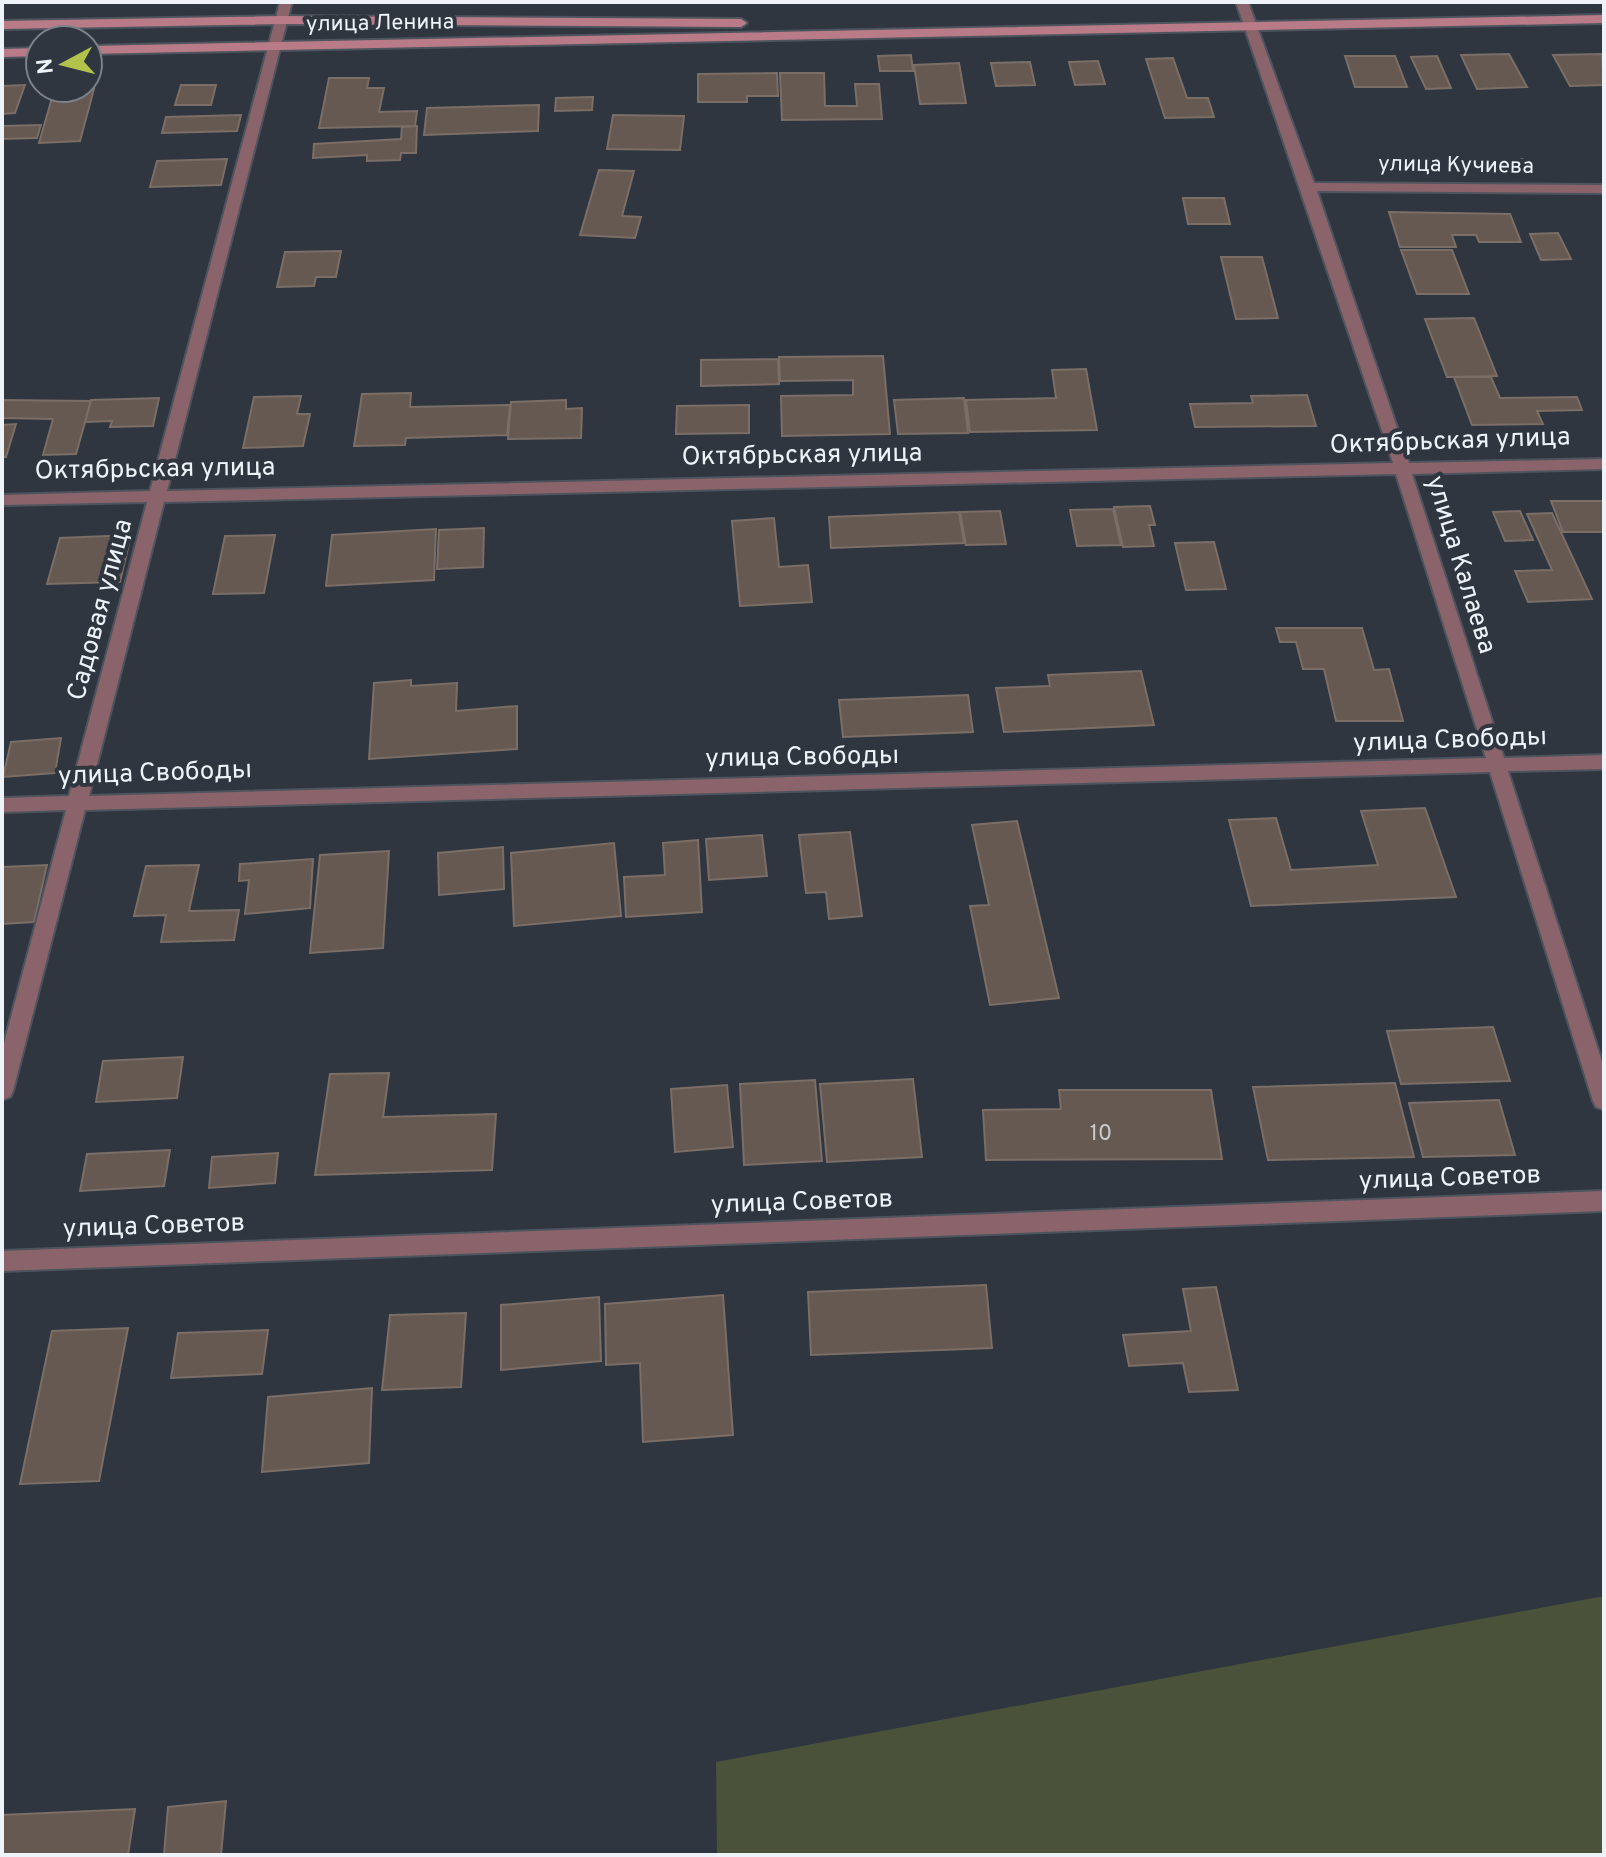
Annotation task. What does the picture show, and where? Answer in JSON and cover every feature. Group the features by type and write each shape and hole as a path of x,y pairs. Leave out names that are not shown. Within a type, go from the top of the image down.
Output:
{"street":[{"name":"Садовая улица","path":"2,1091 286,2"},
{"name":"улица Калаева","path":"1242,2 1403,470 1604,1101"},
{"name":"улица Ленина","path":"104,50 1604,19"},
{"name":"улица Ленина","path":"2,25 281,20 1249,27"},
{"path":"2,53 24,52"},
{"name":"улица Кучиева","path":"1308,187 1604,189"},
{"name":"Октябрьская улица","path":"2,500 1604,464"},
{"name":"улица Свободы","path":"2,805 1604,762"},
{"name":"улица Советов","path":"2,1261 1604,1201"}],"green space":[{"path":"1604,1596 1604,1855 717,1855 716,1762"}],"building":[{"path":"1509,54 1527,87 1477,89 1461,55"},
{"path":"1602,54 1604,85 1570,86 1553,55"},
{"path":"911,55 913,71 880,71 878,56"},
{"path":"1345,56 1395,56 1407,87 1355,87"},
{"path":"1437,56 1451,88 1426,89 1411,57"},
{"path":"1173,58 1187,98 1208,98 1214,117 1165,118 1146,59"},
{"path":"1098,61 1105,84 1075,85 1069,62"},
{"path":"1030,62 1035,85 996,86 991,63"},
{"path":"959,63 966,103 920,104 914,65"},
{"path":"777,73 778,96 747,96 747,102 698,102 698,74"},
{"path":"780,73 824,73 825,106 857,106 855,84 879,84 882,119 782,120"},
{"path":"329,78 369,78 367,88 384,88 379,112 417,111 415,126 319,128"},
{"path":"24,85 15,113 2,114 2,86"},
{"path":"181,85 216,85 211,105 175,105"},
{"path":"593,97 592,110 555,111 556,98"},
{"path":"50,104 90,104 80,141 39,143"},
{"path":"539,105 538,131 424,135 427,108"},
{"path":"241,115 237,131 162,133 166,117"},
{"path":"613,115 684,116 680,150 607,149"},
{"path":"41,125 37,138 2,139 2,126"},
{"path":"417,126 416,153 401,153 400,160 367,161 367,155 313,158 314,144 401,139 402,127"},
{"path":"227,159 221,185 150,187 157,161"},
{"path":"1482,159 1528,159 1533,171 1487,172"},
{"path":"599,170 634,171 622,216 641,217 635,238 580,235"},
{"path":"1183,198 1224,198 1230,224 1188,224"},
{"path":"1389,212 1510,214 1521,242 1479,242 1476,235 1452,235 1456,247 1400,247"},
{"path":"1558,233 1571,259 1541,260 1530,234"},
{"path":"1401,250 1452,250 1469,294 1417,294"},
{"path":"341,251 336,277 316,277 314,286 277,287 285,252"},
{"path":"1221,257 1262,257 1278,318 1236,319"},
{"path":"1474,318 1497,376 1447,377 1425,319"},
{"path":"883,356 890,434 782,436 781,396 853,395 853,380 780,381 779,357"},
{"path":"778,359 779,384 701,386 701,360"},
{"path":"1086,369 1097,430 970,432 966,400 1056,398 1052,370"},
{"path":"1454,377 1491,377 1500,398 1577,397 1582,410 1537,411 1543,424 1472,425"},
{"path":"411,393 410,407 510,405 507,435 406,438 405,445 354,446 362,394"},
{"path":"1307,395 1316,426 1195,427 1190,404 1253,403 1251,396"},
{"path":"301,396 297,414 310,414 303,446 243,448 254,397"},
{"path":"159,398 153,426 110,427 112,421 85,422 91,400"},
{"path":"964,398 968,433 898,434 894,400"},
{"path":"2,400 91,401 76,454 43,455 53,419 2,418"},
{"path":"566,400 566,409 582,408 581,438 508,439 511,402"},
{"path":"749,405 749,433 676,434 677,406"},
{"path":"16,424 6,457 2,457 2,425"},
{"path":"1551,501 1604,501 1604,532 1563,532"},
{"path":"1150,506 1155,525 1149,525 1154,546 1123,547 1114,507"},
{"path":"1113,509 1121,545 1077,546 1070,510"},
{"path":"1000,511 1006,544 966,545 960,512"},
{"path":"1520,511 1533,540 1505,541 1493,512"},
{"path":"959,512 964,543 831,548 829,517"},
{"path":"1552,513 1592,599 1528,602 1515,571 1552,570 1527,514"},
{"path":"774,518 779,567 808,565 812,602 740,606 732,521"},
{"path":"484,528 483,567 437,569 439,530"},
{"path":"436,529 434,580 326,586 332,535"},
{"path":"131,535 120,582 47,584 60,538"},
{"path":"275,535 264,593 213,594 225,536"},
{"path":"1214,542 1226,589 1186,590 1175,543"},
{"path":"1276,628 1362,628 1374,670 1389,669 1403,721 1336,721 1324,669 1303,669 1296,642 1280,642"},
{"path":"1141,671 1154,725 1004,732 996,688 1050,686 1048,675"},
{"path":"411,680 411,686 457,683 456,711 517,706 517,749 369,759 374,683"},
{"path":"968,695 973,732 843,737 839,700"},
{"path":"61,738 55,773 3,777 11,742"},
{"path":"1425,808 1456,897 1251,906 1229,820 1276,818 1291,870 1378,865 1361,811"},
{"path":"1017,821 1059,998 990,1005 970,906 989,905 972,825"},
{"path":"850,832 862,916 829,919 826,892 806,893 799,835"},
{"path":"762,835 767,876 709,880 706,839"},
{"path":"698,840 702,912 626,917 624,877 665,875 663,843"},
{"path":"614,843 621,916 514,926 511,853"},
{"path":"503,847 504,889 439,895 438,853"},
{"path":"389,851 383,948 310,953 320,855"},
{"path":"313,859 310,908 245,914 249,880 239,881 240,864"},
{"path":"47,865 34,922 2,924 2,867"},
{"path":"199,865 189,911 239,910 234,940 161,942 166,915 134,916 146,866"},
{"path":"1493,1027 1510,1081 1401,1084 1387,1031"},
{"path":"183,1057 177,1098 96,1102 103,1061"},
{"path":"389,1073 383,1117 496,1114 492,1170 315,1175 330,1074"},
{"path":"913,1079 922,1157 827,1162 820,1084"},
{"path":"815,1080 822,1161 744,1165 740,1084"},
{"path":"1395,1083 1414,1157 1268,1160 1253,1087"},
{"path":"727,1085 733,1147 675,1152 671,1089"},
{"path":"1059,1090 1211,1090 1222,1159 986,1160 983,1110 1061,1109"},
{"path":"1499,1100 1515,1155 1423,1157 1409,1103"},
{"path":"170,1150 164,1186 80,1191 87,1154"},
{"path":"278,1153 275,1183 209,1188 212,1157"},
{"path":"986,1285 992,1348 811,1355 808,1292"},
{"path":"1216,1287 1238,1390 1189,1392 1183,1363 1129,1366 1123,1335 1191,1331 1183,1289"},
{"path":"723,1295 733,1435 643,1442 640,1363 606,1365 605,1304"},
{"path":"599,1297 601,1361 501,1370 501,1305"},
{"path":"466,1313 461,1387 382,1390 390,1315"},
{"path":"128,1328 99,1481 20,1484 52,1331"},
{"path":"268,1330 262,1374 171,1378 178,1333"},
{"path":"372,1388 369,1463 262,1472 268,1397"},
{"path":"226,1801 221,1855 164,1855 168,1807"},
{"path":"135,1809 128,1855 2,1855 2,1815"}]}
